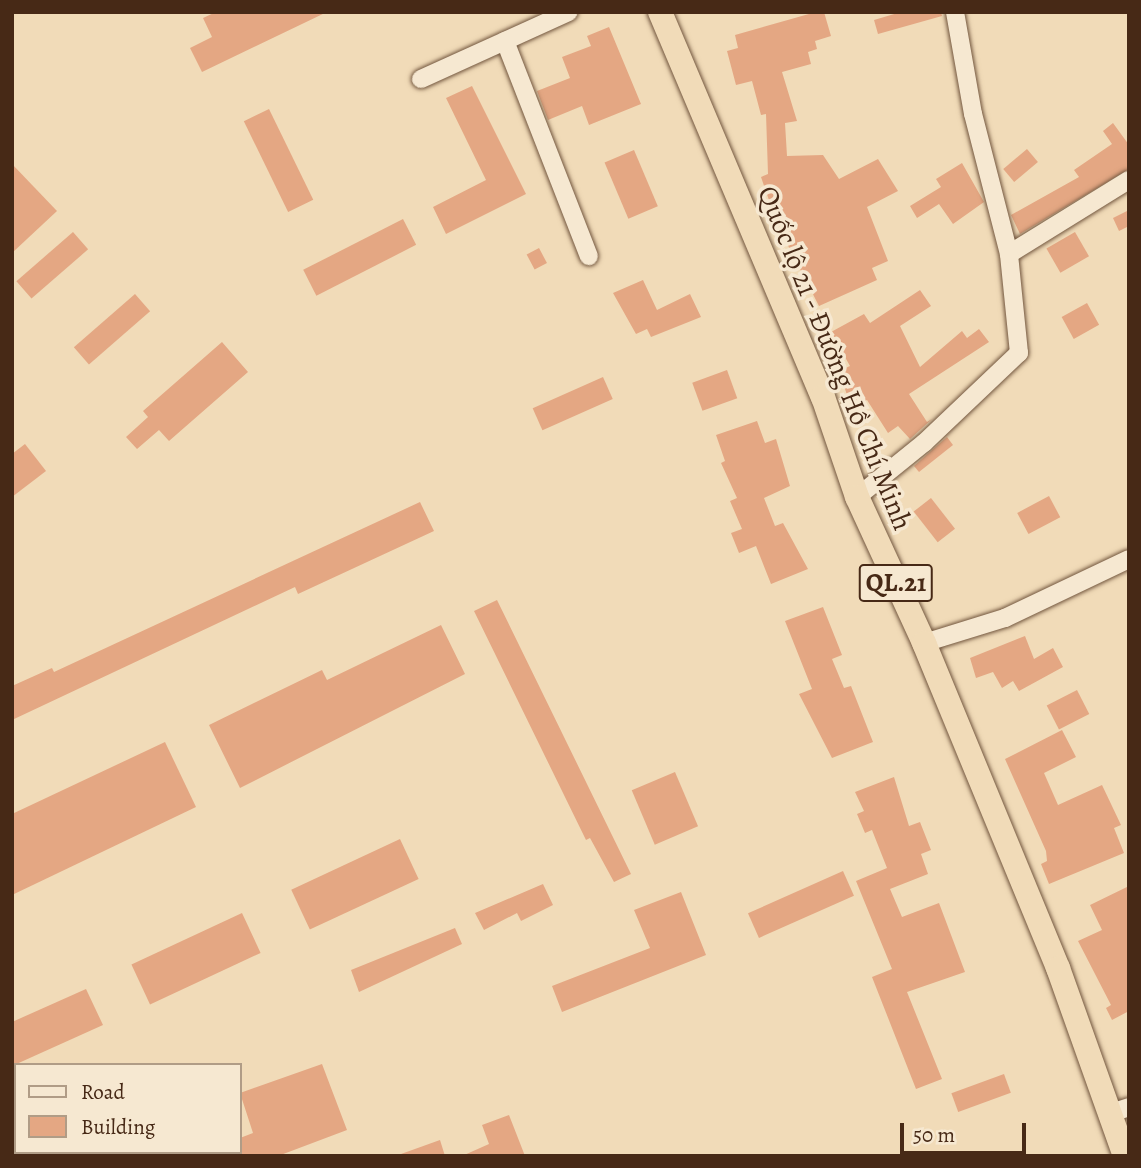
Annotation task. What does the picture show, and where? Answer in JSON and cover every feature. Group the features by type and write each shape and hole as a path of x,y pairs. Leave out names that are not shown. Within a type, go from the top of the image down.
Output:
{"highway":[{"name":"Quốc lộ 21 - Đường Hồ Chí Minh","path":"660,12 823,397 857,497 924,643 1118,1110 1125,1156"}],"street":[{"path":"421,79 569,12"},
{"path":"857,497 924,443 1019,354 1009,254 973,114 955,12"},
{"path":"505,41 589,256"},
{"path":"1009,254 1129,180"},
{"path":"924,643 1005,618 1129,559"}],"building":[{"path":"216,12 327,12 202,72 190,48 212,37 203,18"},
{"path":"824,12 831,36 815,41 817,49 808,52 811,64 782,72 797,121 785,123 787,156 823,155 839,179 878,159 898,191 867,207 888,261 872,268 877,280 819,306 778,226 761,177 768,174 766,114 761,115 752,81 736,85 727,51 738,48 735,35"},
{"path":"901,12 941,12 942,16 878,34 874,20"},
{"path":"609,27 641,104 589,125 582,106 548,120 537,91 570,78 562,57 591,46 587,36"},
{"path":"472,86 526,194 446,234 433,207 486,180 446,98"},
{"path":"269,109 313,200 288,212 244,121"},
{"path":"1113,123 1129,145 1129,169 1020,234 1011,215 1079,177 1074,170 1112,144 1103,131"},
{"path":"1027,149 1038,162 1014,182 1003,169"},
{"path":"634,150 658,206 628,219 605,163"},
{"path":"962,163 984,202 953,224 939,204 917,218 910,206 941,187 936,179"},
{"path":"12,164 57,211 12,253"},
{"path":"1129,210 1129,226 1119,231 1113,218"},
{"path":"403,219 416,245 316,296 303,270"},
{"path":"73,232 88,249 31,299 16,281"},
{"path":"1075,232 1089,256 1060,273 1046,249"},
{"path":"539,248 547,263 535,270 527,255"},
{"path":"643,280 657,310 690,294 701,317 651,337 647,329 636,334 613,293"},
{"path":"920,290 931,306 900,326 920,367 962,331 967,338 979,329 989,342 909,394 927,422 932,419 910,439 898,426 888,433 867,400 851,407 839,371 850,366 831,332 864,314 870,323"},
{"path":"135,294 150,311 89,364 74,347"},
{"path":"1087,303 1099,325 1074,339 1062,317"},
{"path":"222,342 248,372 169,441 159,430 137,449 126,437 148,417 143,411"},
{"path":"727,370 737,398 702,411 692,383"},
{"path":"603,377 613,399 542,430 533,408"},
{"path":"757,421 765,443 776,439 790,486 764,498 775,526 783,523 808,569 771,584 756,546 739,553 731,533 742,529 730,501 737,498 721,463 725,461 716,435"},
{"path":"947,437 953,445 919,472 914,466"},
{"path":"25,444 46,471 12,497 12,454"},
{"path":"1049,496 1060,517 1028,534 1017,513"},
{"path":"931,498 955,529 938,542 914,512"},
{"path":"420,502 434,531 298,594 295,587 12,720 12,686 52,668 54,672"},
{"path":"497,600 631,874 614,882 590,838 586,840 474,611"},
{"path":"823,607 842,655 832,659 844,688 851,686 873,742 832,758 799,694 812,689 785,621"},
{"path":"441,625 465,674 240,788 209,725 322,670 327,680"},
{"path":"1025,636 1034,659 1053,648 1063,667 1019,691 1013,681 1002,688 993,672 976,678 970,658"},
{"path":"1077,690 1089,714 1059,729 1047,705"},
{"path":"1062,730 1076,757 1044,773 1058,805 1102,785 1121,825 1114,828 1124,853 1049,884 1041,864 1047,861 1046,851 1005,759"},
{"path":"165,742 196,807 12,895 12,814"},
{"path":"675,772 698,826 655,845 632,790"},
{"path":"894,777 909,826 920,822 931,850 921,854 928,874 890,889 902,917 939,903 965,972 907,992 942,1079 916,1089 872,977 892,969 856,881 887,868 872,830 865,833 857,814 864,811 855,792"},
{"path":"400,839 419,879 310,930 291,890"},
{"path":"843,871 854,896 759,938 748,913"},
{"path":"543,884 553,905 521,921 517,913 484,930 475,913"},
{"path":"1129,886 1129,1011 1112,1020 1106,1008 1111,1005 1078,941 1102,930 1090,905"},
{"path":"681,892 706,955 562,1012 552,986 650,948 634,910"},
{"path":"242,913 261,953 150,1004 131,965"},
{"path":"455,928 462,944 359,992 351,970"},
{"path":"86,989 103,1025 12,1066 12,1022"},
{"path":"322,1064 347,1130 278,1156 240,1156 242,1137 253,1133 242,1092"},
{"path":"1004,1074 1011,1093 958,1112 951,1093"},
{"path":"509,1115 525,1156 462,1156 489,1144 482,1125"},
{"path":"440,1140 445,1156 401,1154"}]}
